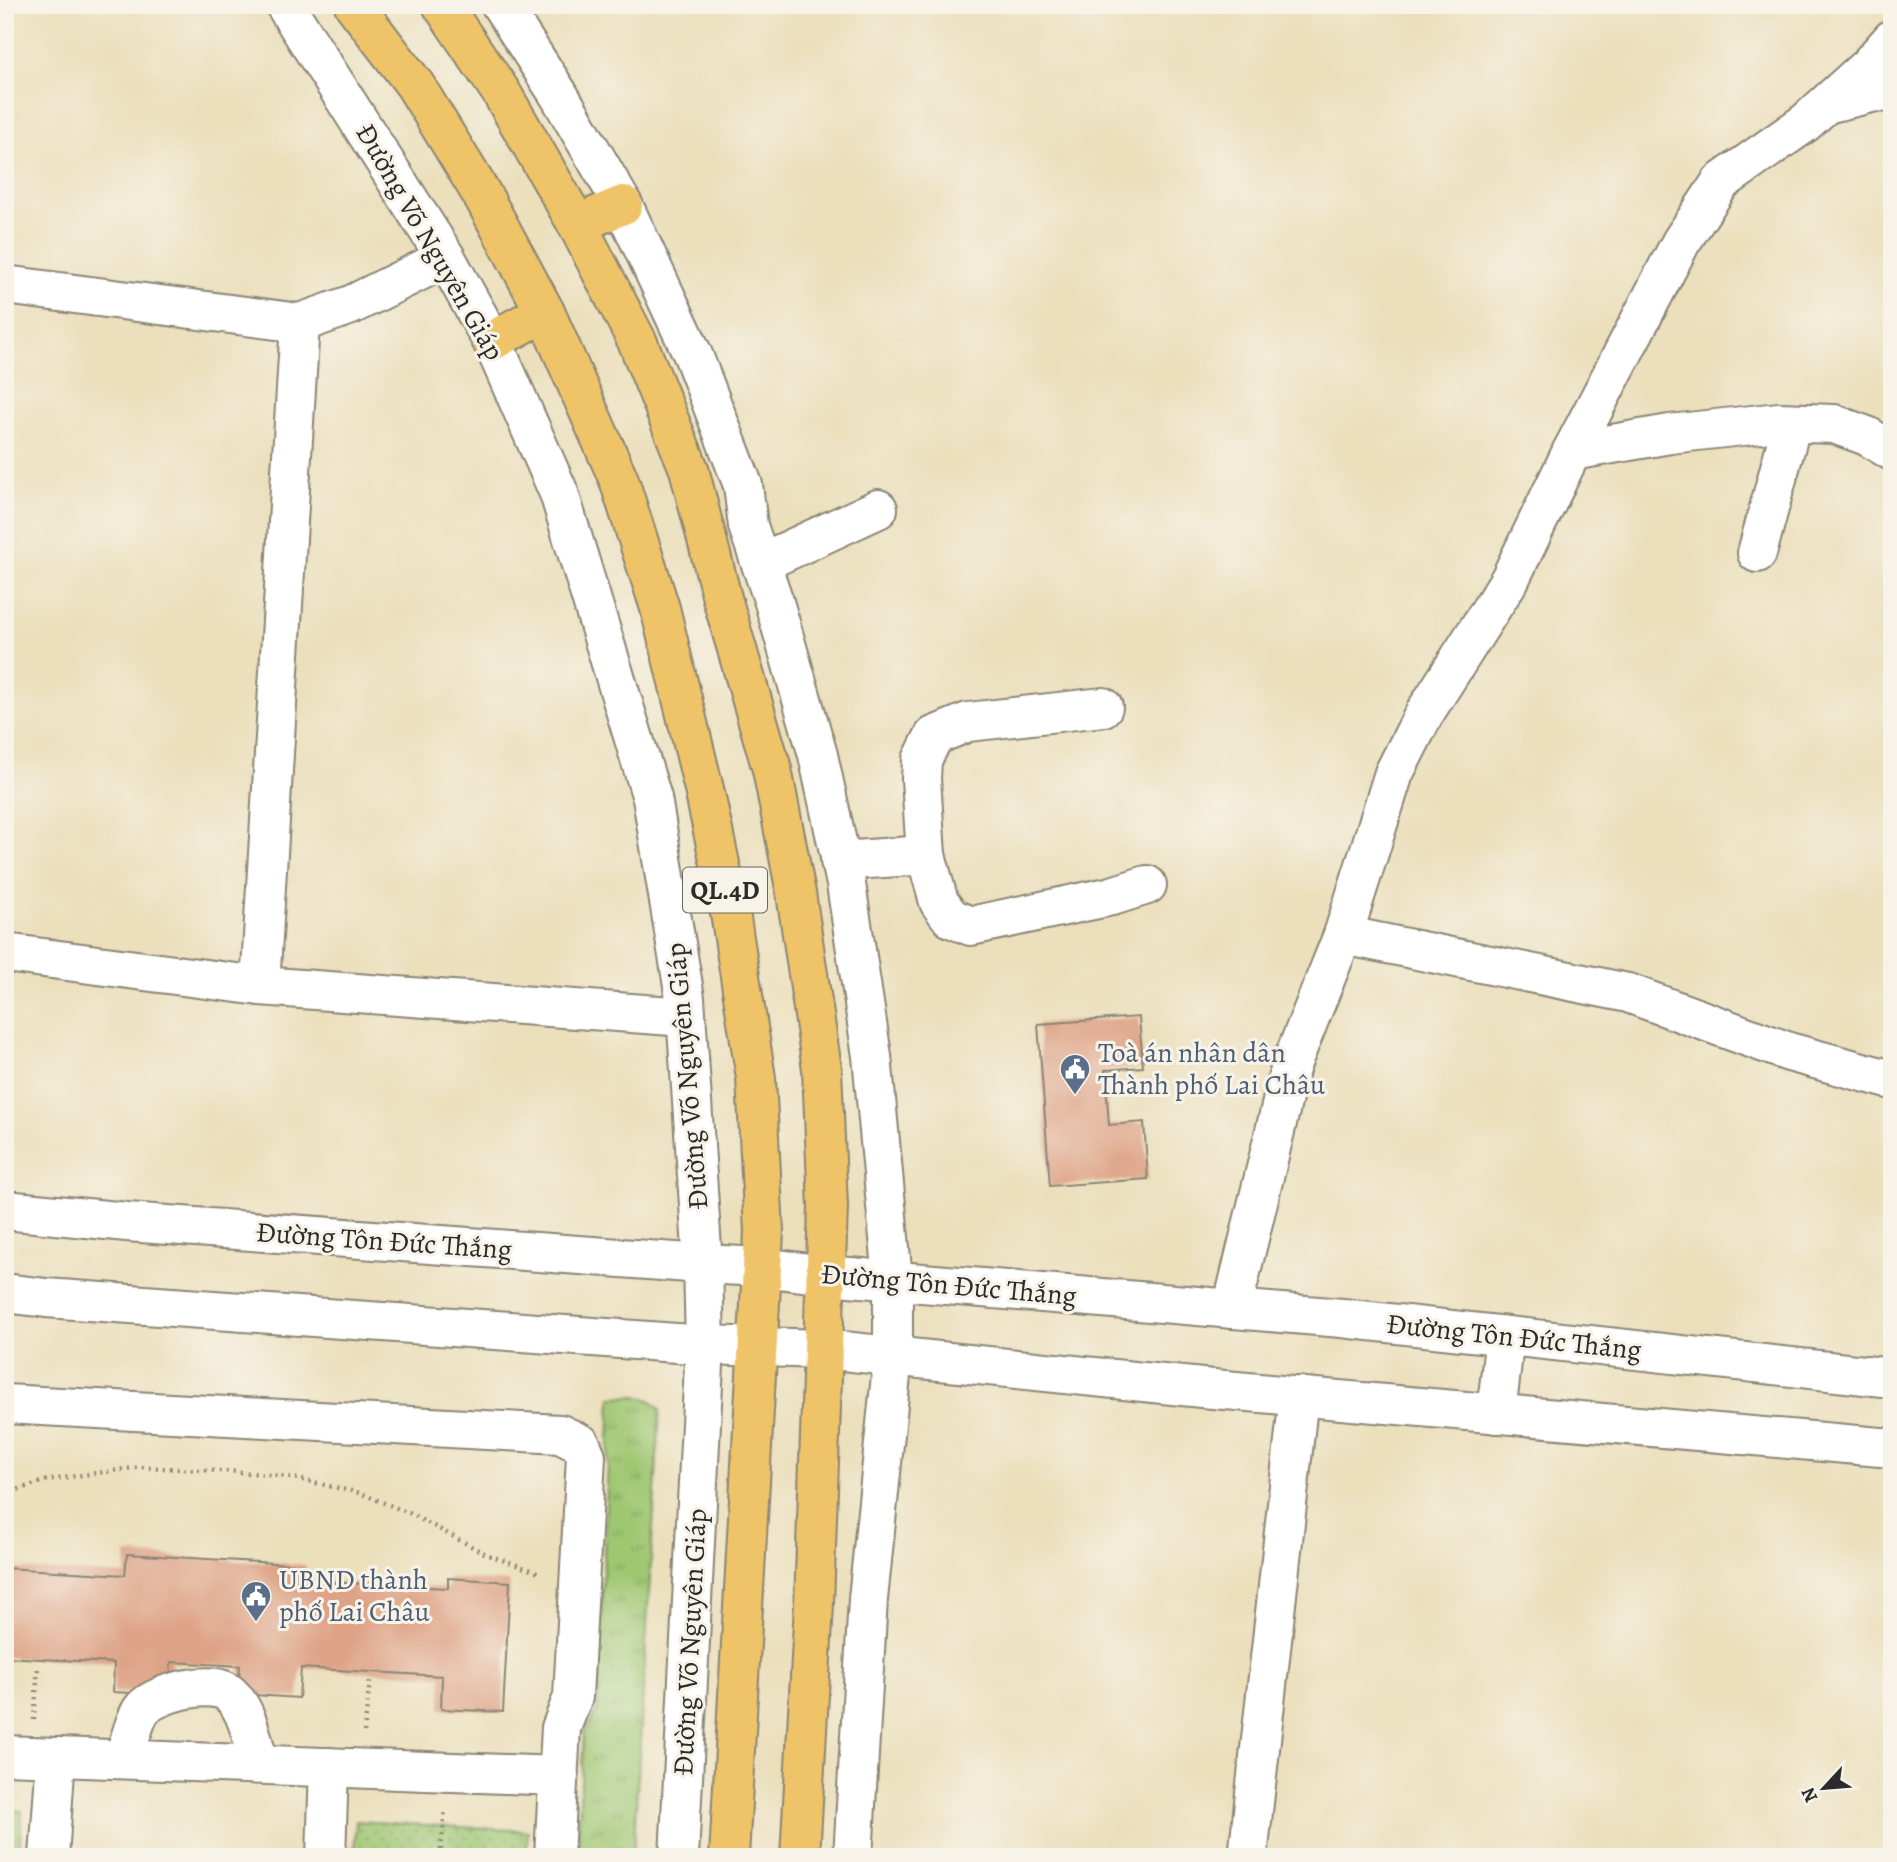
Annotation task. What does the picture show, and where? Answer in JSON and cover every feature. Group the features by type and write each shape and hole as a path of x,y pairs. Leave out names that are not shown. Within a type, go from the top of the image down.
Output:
{"highway":[{"name":"Đường Võ Nguyên Giáp","path":"354,5 415,85 484,198 545,312 619,480 660,608 729,906 756,1078 764,1233 729,1857"},
{"name":"QL.4D","path":"442,5 501,92 577,224 638,343 689,469 722,598 772,769 796,893 822,1069 828,1208 814,1604 800,1857"},
{"path":"577,224 623,205"},
{"path":"492,341 545,312"}],"street":[{"name":"Đường Võ Nguyên Giáp","path":"285,5 446,258 492,341 559,493 652,798 685,998 703,1265 705,1345 679,1857"},
{"path":"501,5 559,95 623,205 693,355 743,485 748,526 774,601 818,755 840,861 872,1056 893,1280 894,1356 868,1599 853,1857"},
{"path":"1232,1309 1291,1065 1343,935 1394,773 1423,714 1510,579 1572,452 1681,242 1721,183 1773,148 1828,103 1868,66 1892,39"},
{"path":"1828,103 1875,92 1892,93"},
{"path":"5,285 300,323 351,305 446,258"},
{"path":"260,986 300,323"},
{"path":"1572,452 1670,434 1779,422 1834,424 1867,436 1892,451"},
{"path":"1757,553 1792,423"},
{"path":"761,563 878,509"},
{"path":"1103,707 968,722 934,736 922,760 920,779 926,855 940,902 951,918 971,926 1112,896 1147,885"},
{"path":"840,861 926,855"},
{"path":"1343,935 1628,993 1789,1052 1892,1080"},
{"path":"5,953 260,986 686,1017"},
{"name":"Đường Tôn Đức Thắng","path":"5,1210 127,1222 703,1265 762,1267 826,1275 1232,1309 1892,1378"},
{"path":"5,1293 705,1345 822,1349 1299,1396 1892,1448"},
{"path":"1496,1414 1504,1336"},
{"path":"1248,1857 1299,1396"},
{"path":"5,1404 560,1434 581,1444 586,1456 573,1696 561,1728 554,1857"},
{"path":"124,1759 142,1709 154,1701 190,1688 215,1687 229,1693 238,1703 259,1764"},
{"path":"49,1857 30,1756 559,1776"},
{"path":"326,1857 344,1768"}],"path":[{"path":"5,1494 47,1480 141,1467 289,1477 360,1493 409,1513 486,1554 579,1587"},
{"path":"30,1756 38,1667"},
{"path":"344,1768 370,1681"},
{"path":"440,1857 451,1772"}],"green space":[{"path":"636,1396 650,1400 660,1409 633,1857 577,1857 584,1731 597,1712 611,1397"},
{"path":"5,1810 22,1811 19,1857 5,1857"},
{"path":"356,1821 528,1831 526,1857 354,1857"}],"building":[{"name":"Toà án nhân dân Thành phố Lai Châu","path":"1139,1017 1143,1067 1105,1070 1109,1125 1144,1122 1148,1179 1050,1186 1038,1024"},
{"name":"UBND thành phố Lai Châu","path":"127,1554 305,1565 305,1581 448,1588 448,1578 510,1582 503,1712 441,1709 442,1676 301,1668 299,1698 238,1694 240,1666 171,1662 169,1695 113,1692 114,1663 5,1657 5,1568 125,1575"}],"place":[{"name":"Toà án nhân dân Thành phố Lai Châu","path":"1075,1096"},
{"name":"UBND thành phố Lai Châu","path":"256,1623"}]}
